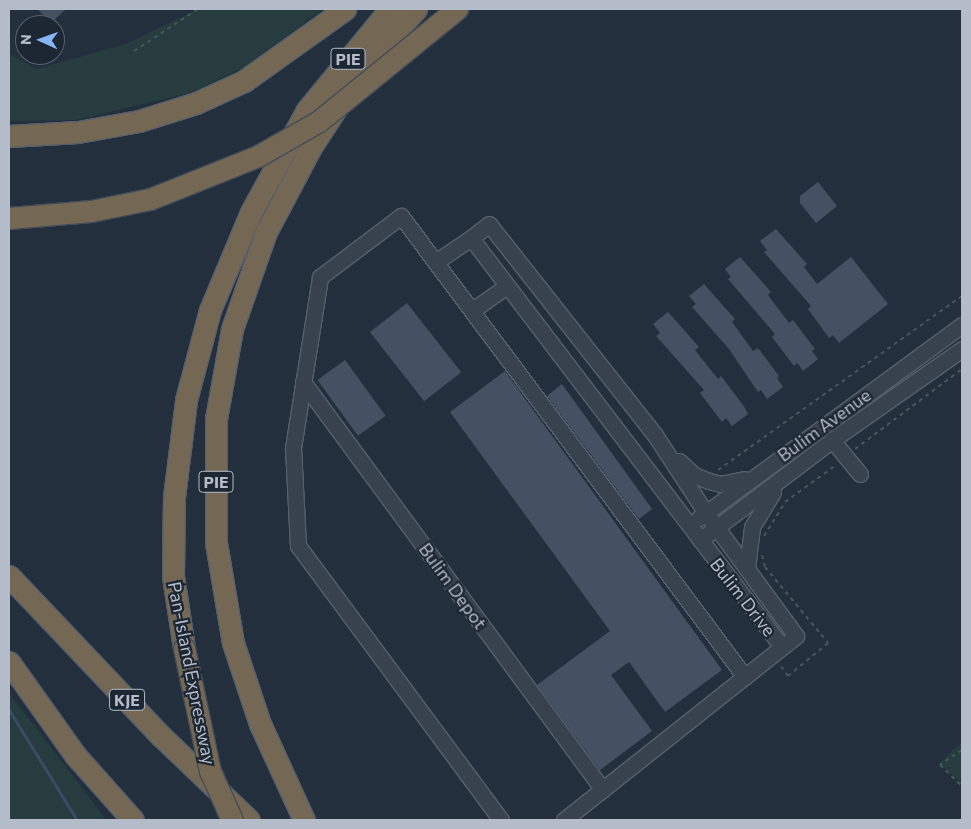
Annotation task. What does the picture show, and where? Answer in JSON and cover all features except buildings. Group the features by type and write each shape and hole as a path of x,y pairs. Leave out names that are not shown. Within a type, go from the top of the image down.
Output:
{"highway":[{"path":"9,136 78,132 139,121 196,103 244,81 345,9"},
{"name":"Pan-Island Expressway","path":"232,820 210,771 184,648 173,576 174,497 186,400 210,310 255,204 307,110 390,9"},
{"name":"PIE","path":"304,820 260,724 233,643 216,542 216,419 232,329 266,232 311,147 365,64 416,9"},
{"path":"9,218 91,211 150,199 258,156 319,121 457,9"},
{"name":"KJE","path":"9,576 162,737 249,820"},
{"path":"9,662 75,755 134,820"}],"street":[{"path":"501,820 298,546 293,448 320,277 401,216 474,309 745,678"},
{"name":"Bulim Drive","path":"489,224 655,435 706,513 796,636 777,651 700,540 505,287 470,238 489,224"},
{"path":"437,261 470,238"},
{"path":"474,309 505,287"},
{"name":"Bulim Avenue","path":"688,526 962,325"},
{"name":"Bulim Avenue","path":"700,540 782,480 832,440 962,348"},
{"name":"Bulim Depot","path":"303,382 603,790"},
{"path":"655,435 694,476 720,484 754,476"},
{"path":"832,440 860,474"},
{"path":"747,568 752,527 782,480"},
{"path":"564,820 777,651"}],"path":[{"path":"134,51 198,9"},
{"path":"715,472 962,296"},
{"path":"762,543 785,502 962,370"},
{"path":"760,549 765,567 828,643 788,676 777,651"},
{"path":"962,750 940,765 962,786"}],"green space":[{"path":"198,9 323,9 241,69 189,93 76,120 9,121 9,54 15,57 15,65 30,65 37,69 51,65 65,65 65,61 126,44"},
{"path":"9,693 87,794 106,820 9,820"},
{"path":"962,742 962,784 939,763"}],"waterway":[{"path":"9,710 77,820"}]}
